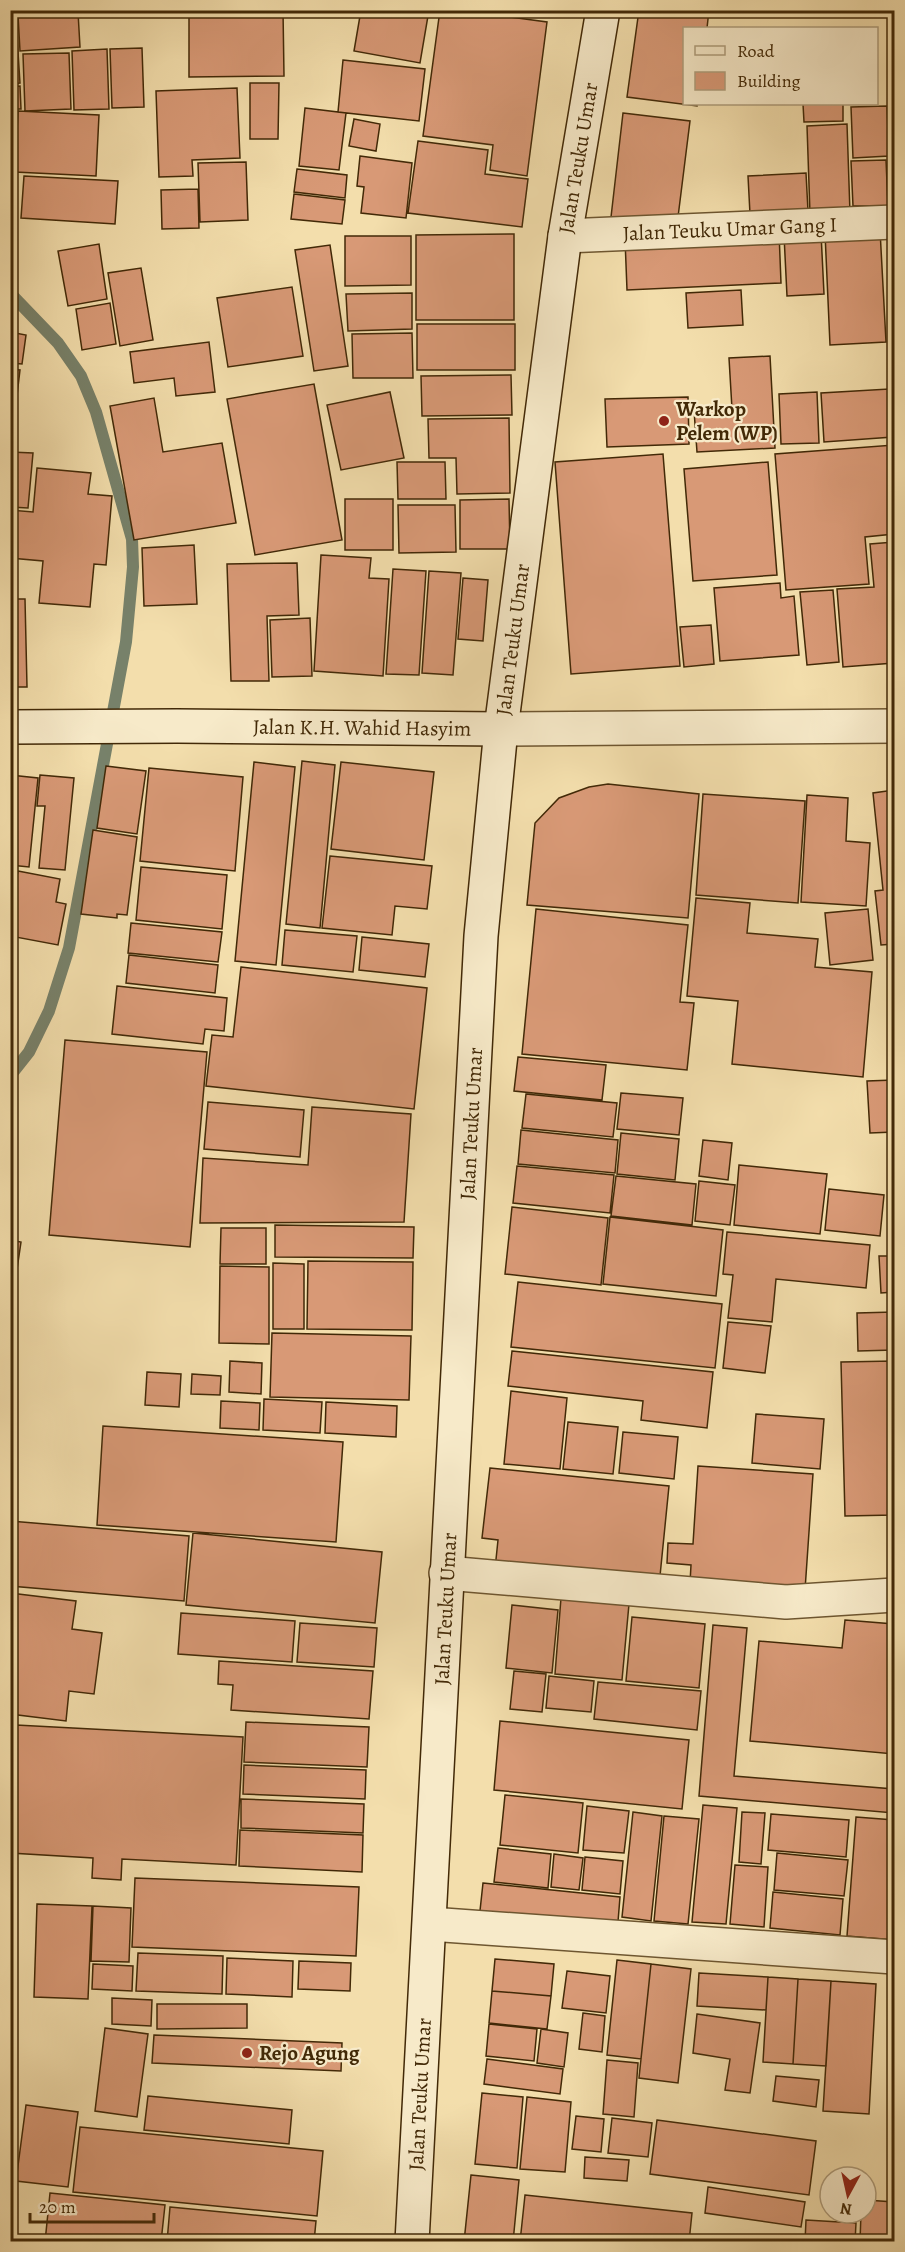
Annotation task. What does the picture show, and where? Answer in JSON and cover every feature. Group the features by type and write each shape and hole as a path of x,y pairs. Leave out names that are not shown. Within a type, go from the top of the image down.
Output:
{"street":[{"name":"Jalan Teuku Umar","path":"411,2241 430,1924 446,1573 481,936 501,729 565,236 603,10"},
{"name":"Jalan Teuku Umar Gang I","path":"565,236 894,222"},
{"name":"Jalan K.H. Wahid Hasyim","path":"24,727 501,729 894,726"},
{"path":"446,1573 786,1602 894,1595"},
{"path":"430,1924 894,1957"}],"building":[{"path":"189,10 283,10 284,76 189,77"},
{"path":"361,10 429,10 420,63 354,51"},
{"path":"440,10 459,10 547,22 527,176 490,170 493,145 423,136"},
{"path":"504,10 544,10 544,14"},
{"path":"639,10 709,10 707,27 683,27 683,104 627,97"},
{"path":"78,12 80,47 20,51 18,15"},
{"path":"10,21 16,21 20,83 10,84"},
{"path":"142,48 144,107 112,108 110,49"},
{"path":"107,49 109,109 74,110 72,51"},
{"path":"69,53 71,109 25,111 23,54"},
{"path":"343,60 425,69 419,121 338,112"},
{"path":"888,76 894,76 894,107 889,107"},
{"path":"250,83 279,83 278,139 250,139"},
{"path":"20,86 21,109 10,109 10,87"},
{"path":"237,88 240,158 192,160 193,176 159,177 156,91"},
{"path":"803,105 843,105 843,121 804,122"},
{"path":"887,106 889,156 853,158 851,107"},
{"path":"305,108 346,113 339,170 299,166"},
{"path":"18,111 99,115 96,176 15,172"},
{"path":"889,111 894,111 894,143 890,143"},
{"path":"623,113 690,121 677,225 611,217"},
{"path":"10,114 13,171 10,171"},
{"path":"354,119 380,124 376,151 349,146"},
{"path":"847,124 850,213 810,214 807,126"},
{"path":"418,141 488,150 485,174 528,179 522,227 408,213"},
{"path":"892,146 894,146 894,205 892,205"},
{"path":"360,156 412,163 406,218 361,213 364,187 357,186"},
{"path":"886,160 888,206 853,206 851,161"},
{"path":"246,162 248,220 200,222 198,163"},
{"path":"297,169 347,175 345,198 294,192"},
{"path":"806,173 808,211 750,214 748,176"},
{"path":"24,176 118,181 115,224 21,218"},
{"path":"198,189 199,228 162,229 161,190"},
{"path":"294,194 345,200 342,224 291,219"},
{"path":"880,230 886,342 830,345 825,233"},
{"path":"779,232 781,283 627,290 625,239"},
{"path":"821,233 824,294 787,296 784,235"},
{"path":"514,234 514,320 416,320 416,235"},
{"path":"345,236 411,236 411,285 345,286"},
{"path":"99,244 107,299 68,306 58,251"},
{"path":"330,245 348,366 314,371 295,250"},
{"path":"141,268 153,340 120,346 108,273"},
{"path":"292,287 303,356 228,367 217,298"},
{"path":"741,290 743,325 688,328 686,293"},
{"path":"412,293 412,329 348,331 346,294"},
{"path":"110,303 116,344 82,350 76,309"},
{"path":"417,324 515,324 515,370 417,370"},
{"path":"10,332 26,335 22,364 10,363"},
{"path":"412,333 413,378 353,378 352,334"},
{"path":"209,342 215,392 176,396 174,378 134,383 130,352"},
{"path":"770,356 775,448 697,452 694,410 732,409 729,358"},
{"path":"10,369 20,370 13,429 10,429"},
{"path":"511,375 512,415 422,416 421,376"},
{"path":"314,384 342,540 255,555 227,399"},
{"path":"889,389 893,437 824,442 821,393"},
{"path":"390,392 404,458 341,470 327,405"},
{"path":"817,392 819,443 781,444 779,394"},
{"path":"688,397 689,444 607,447 605,399"},
{"path":"154,398 163,452 222,443 236,523 134,540 110,406"},
{"path":"509,418 510,493 457,494 456,458 429,458 428,419"},
{"path":"894,445 894,534 865,537 869,584 786,590 775,454"},
{"path":"10,452 33,453 28,508 10,507"},
{"path":"663,454 680,666 571,674 555,462"},
{"path":"397,462 445,462 446,499 398,499"},
{"path":"768,462 777,575 693,581 684,469"},
{"path":"37,468 91,473 88,494 112,496 106,565 94,564 90,607 39,603 43,561 10,558 10,510 33,512"},
{"path":"345,499 393,499 393,550 345,550"},
{"path":"509,499 510,549 460,549 460,500"},
{"path":"398,505 455,505 456,552 399,553"},
{"path":"894,542 894,663 843,667 837,589 874,587 870,544"},
{"path":"194,545 197,604 144,606 142,548"},
{"path":"321,555 371,558 369,578 389,579 383,676 314,671"},
{"path":"297,563 299,615 267,616 269,681 231,681 227,564"},
{"path":"393,569 426,571 419,675 386,674"},
{"path":"429,571 461,573 453,675 422,673"},
{"path":"463,578 488,580 483,641 458,639"},
{"path":"780,583 781,598 794,596 799,655 720,661 714,588"},
{"path":"833,590 839,662 807,665 800,592"},
{"path":"10,599 25,599 27,687 10,687"},
{"path":"310,618 312,676 272,677 270,620"},
{"path":"711,625 714,664 684,667 680,627"},
{"path":"302,761 335,765 320,928 286,924"},
{"path":"254,762 295,767 276,965 235,961"},
{"path":"341,762 434,772 424,860 331,849"},
{"path":"106,766 146,771 137,834 97,828"},
{"path":"149,768 243,777 235,871 140,861"},
{"path":"10,775 38,778 29,867 10,865"},
{"path":"40,775 74,778 65,870 39,868 45,806 37,806"},
{"path":"608,784 699,794 688,918 527,905 535,823 559,798 589,787"},
{"path":"894,790 894,944 881,945 875,891 883,890 873,793"},
{"path":"703,794 805,801 798,903 696,895"},
{"path":"807,795 848,798 846,841 870,843 866,906 801,902"},
{"path":"93,830 137,837 127,915 117,914 117,918 81,914"},
{"path":"330,856 432,866 427,909 395,906 392,935 322,928"},
{"path":"141,867 227,875 222,929 136,920"},
{"path":"18,871 60,879 56,902 66,904 58,945 10,936 10,910"},
{"path":"696,898 750,903 747,933 818,939 815,967 872,972 863,1077 732,1064 738,1001 687,996"},
{"path":"536,909 688,925 680,1002 694,1003 687,1070 522,1054"},
{"path":"868,909 873,960 830,965 825,913"},
{"path":"131,923 222,932 218,962 128,953"},
{"path":"285,930 357,936 353,972 282,965"},
{"path":"362,937 429,944 425,977 359,970"},
{"path":"129,955 218,965 215,993 126,983"},
{"path":"241,967 427,988 414,1109 206,1086 212,1035 233,1037"},
{"path":"117,986 227,998 224,1031 205,1029 203,1044 112,1034"},
{"path":"65,1040 207,1052 190,1247 49,1235"},
{"path":"518,1057 606,1065 602,1100 514,1091"},
{"path":"894,1080 894,1132 870,1133 867,1081"},
{"path":"621,1093 683,1098 679,1135 617,1129"},
{"path":"526,1094 617,1103 613,1137 522,1128"},
{"path":"208,1102 304,1110 300,1157 204,1149"},
{"path":"312,1107 411,1114 404,1222 200,1223 203,1158 308,1165"},
{"path":"521,1130 618,1140 615,1173 518,1164"},
{"path":"621,1133 679,1139 675,1180 617,1174"},
{"path":"703,1140 732,1143 728,1180 699,1176"},
{"path":"739,1165 827,1174 820,1234 734,1225"},
{"path":"517,1166 614,1175 610,1213 513,1203"},
{"path":"616,1176 696,1184 692,1225 611,1216"},
{"path":"699,1181 735,1185 730,1225 695,1221"},
{"path":"829,1189 884,1195 880,1236 825,1230"},
{"path":"512,1207 608,1218 601,1285 505,1274"},
{"path":"610,1217 723,1230 716,1296 603,1284"},
{"path":"275,1225 414,1227 413,1258 275,1257"},
{"path":"221,1228 266,1228 266,1264 220,1264"},
{"path":"727,1232 870,1245 866,1288 776,1279 772,1322 728,1318 733,1275 723,1274"},
{"path":"10,1240 21,1242 10,1317"},
{"path":"879,1256 894,1256 894,1292 881,1293"},
{"path":"308,1261 413,1262 412,1330 307,1329"},
{"path":"273,1263 304,1264 304,1329 273,1329"},
{"path":"220,1266 269,1267 269,1344 219,1343"},
{"path":"518,1282 722,1304 715,1368 511,1347"},
{"path":"894,1312 894,1350 858,1351 857,1313"},
{"path":"728,1322 771,1326 765,1373 723,1368"},
{"path":"272,1333 411,1336 409,1400 270,1397"},
{"path":"512,1351 713,1372 707,1428 641,1420 643,1401 508,1386"},
{"path":"230,1361 262,1363 261,1394 229,1392"},
{"path":"894,1361 894,1515 845,1516 841,1362"},
{"path":"147,1372 181,1374 179,1407 145,1405"},
{"path":"192,1374 221,1376 220,1395 191,1394"},
{"path":"511,1391 567,1398 560,1469 504,1464"},
{"path":"264,1399 322,1402 320,1433 263,1430"},
{"path":"221,1401 260,1403 259,1430 220,1428"},
{"path":"326,1402 397,1406 396,1437 325,1433"},
{"path":"756,1414 824,1419 820,1469 752,1463"},
{"path":"568,1422 618,1427 613,1474 563,1469"},
{"path":"103,1426 343,1442 336,1542 97,1525"},
{"path":"623,1432 678,1437 674,1479 619,1473"},
{"path":"698,1466 813,1474 805,1590 690,1583 691,1565 667,1563 668,1543 693,1544"},
{"path":"490,1468 669,1486 659,1586 495,1569 498,1540 482,1538"},
{"path":"10,1521 189,1536 184,1601 10,1586"},
{"path":"193,1533 382,1552 375,1623 186,1605"},
{"path":"10,1593 76,1601 72,1629 102,1633 94,1694 69,1691 66,1721 10,1714"},
{"path":"561,1598 629,1604 622,1680 555,1674"},
{"path":"512,1605 558,1610 552,1673 506,1668"},
{"path":"181,1613 295,1621 292,1662 178,1654"},
{"path":"632,1617 705,1624 699,1688 626,1681"},
{"path":"845,1620 894,1624 894,1754 750,1741 759,1641 842,1648"},
{"path":"300,1623 377,1628 374,1667 297,1662"},
{"path":"713,1625 747,1628 734,1776 894,1789 894,1813 699,1796"},
{"path":"219,1661 373,1671 369,1719 231,1710 233,1685 218,1684"},
{"path":"514,1671 546,1674 542,1712 510,1709"},
{"path":"549,1676 594,1681 591,1712 546,1708"},
{"path":"598,1682 701,1691 697,1730 594,1719"},
{"path":"500,1721 689,1740 682,1809 494,1790"},
{"path":"246,1722 369,1727 367,1767 244,1762"},
{"path":"16,1725 243,1737 236,1865 122,1859 121,1880 92,1878 93,1858 10,1853"},
{"path":"244,1765 366,1770 365,1799 243,1794"},
{"path":"505,1795 583,1803 578,1853 500,1845"},
{"path":"241,1799 364,1804 363,1833 241,1828"},
{"path":"703,1805 737,1808 726,1924 692,1922"},
{"path":"587,1806 629,1811 624,1853 583,1850"},
{"path":"633,1812 662,1816 651,1921 622,1917"},
{"path":"742,1812 765,1813 761,1864 739,1862"},
{"path":"771,1814 849,1820 846,1857 768,1850"},
{"path":"664,1816 699,1819 688,1924 654,1921"},
{"path":"856,1817 894,1820 894,1940 847,1936"},
{"path":"240,1830 363,1835 362,1872 239,1866"},
{"path":"498,1848 551,1854 548,1888 494,1882"},
{"path":"777,1853 848,1860 844,1896 774,1890"},
{"path":"554,1854 583,1858 579,1890 551,1887"},
{"path":"585,1857 623,1861 620,1894 582,1890"},
{"path":"735,1865 768,1867 764,1927 730,1924"},
{"path":"135,1878 359,1887 356,1956 132,1947"},
{"path":"483,1883 620,1897 617,1934 479,1920"},
{"path":"773,1892 843,1899 840,1935 770,1928"},
{"path":"37,1904 92,1906 88,1999 34,1997"},
{"path":"93,1906 131,1908 129,1962 91,1961"},
{"path":"138,1953 223,1956 222,1994 136,1991"},
{"path":"227,1958 293,1961 292,1997 226,1994"},
{"path":"495,1959 554,1964 551,1996 492,1991"},
{"path":"617,1960 651,1964 641,2059 607,2055"},
{"path":"299,1961 351,1963 350,1991 298,1989"},
{"path":"93,1964 133,1966 132,1991 92,1989"},
{"path":"651,1964 691,1969 678,2083 639,2078"},
{"path":"567,1971 610,1976 606,2013 562,2008"},
{"path":"699,1973 768,1977 766,2010 697,2006"},
{"path":"768,1977 798,1979 793,2064 763,2062"},
{"path":"798,1979 831,1981 826,2066 793,2064"},
{"path":"831,1981 876,1984 869,2114 823,2111"},
{"path":"492,1991 551,1996 547,2029 489,2023"},
{"path":"112,1998 152,2000 151,2026 112,2024"},
{"path":"157,2004 247,2004 247,2028 157,2029"},
{"path":"583,2013 605,2016 602,2052 579,2049"},
{"path":"697,2014 760,2023 750,2093 725,2090 730,2059 693,2053"},
{"path":"489,2024 537,2029 534,2061 486,2056"},
{"path":"105,2028 148,2034 137,2117 95,2111"},
{"path":"541,2029 568,2033 564,2067 537,2063"},
{"name":"Rejo Agung","path":"154,2035 342,2043 341,2071 152,2063"},
{"path":"487,2059 563,2069 560,2094 484,2084"},
{"path":"607,2060 638,2063 634,2117 603,2114"},
{"path":"776,2076 819,2080 816,2107 773,2101"},
{"path":"482,2093 523,2097 517,2168 475,2164"},
{"path":"148,2096 292,2110 289,2144 144,2130"},
{"path":"527,2097 571,2102 565,2172 520,2169"},
{"path":"26,2105 78,2112 68,2187 16,2181"},
{"path":"576,2116 604,2119 601,2152 572,2149"},
{"path":"612,2118 652,2123 648,2157 608,2153"},
{"path":"657,2120 816,2141 809,2195 650,2174"},
{"path":"80,2127 323,2151 317,2216 73,2192"},
{"path":"585,2157 629,2160 627,2181 584,2178"},
{"path":"471,2175 519,2180 513,2242 464,2242"},
{"path":"708,2187 805,2202 801,2227 705,2213"},
{"path":"50,2193 165,2205 161,2242 45,2242"},
{"path":"525,2195 692,2213 689,2242 520,2242"},
{"path":"878,2201 894,2202 894,2242 860,2242 861,2225 878,2225"},
{"path":"170,2207 316,2221 314,2242 167,2242"},
{"path":"806,2220 818,2221 818,2225 856,2225 855,2242 805,2242"},
{"path":"701,2239 747,2242 701,2242"}],"waterway":[{"path":"10,293 58,343 81,376 96,412 132,539 133,567 126,642 69,948 49,1011 29,1052 10,1076"}],"place":[{"name":"Warkop Pelem (WP)","path":"664,421"},
{"name":"Rejo Agung","path":"247,2053"}]}
